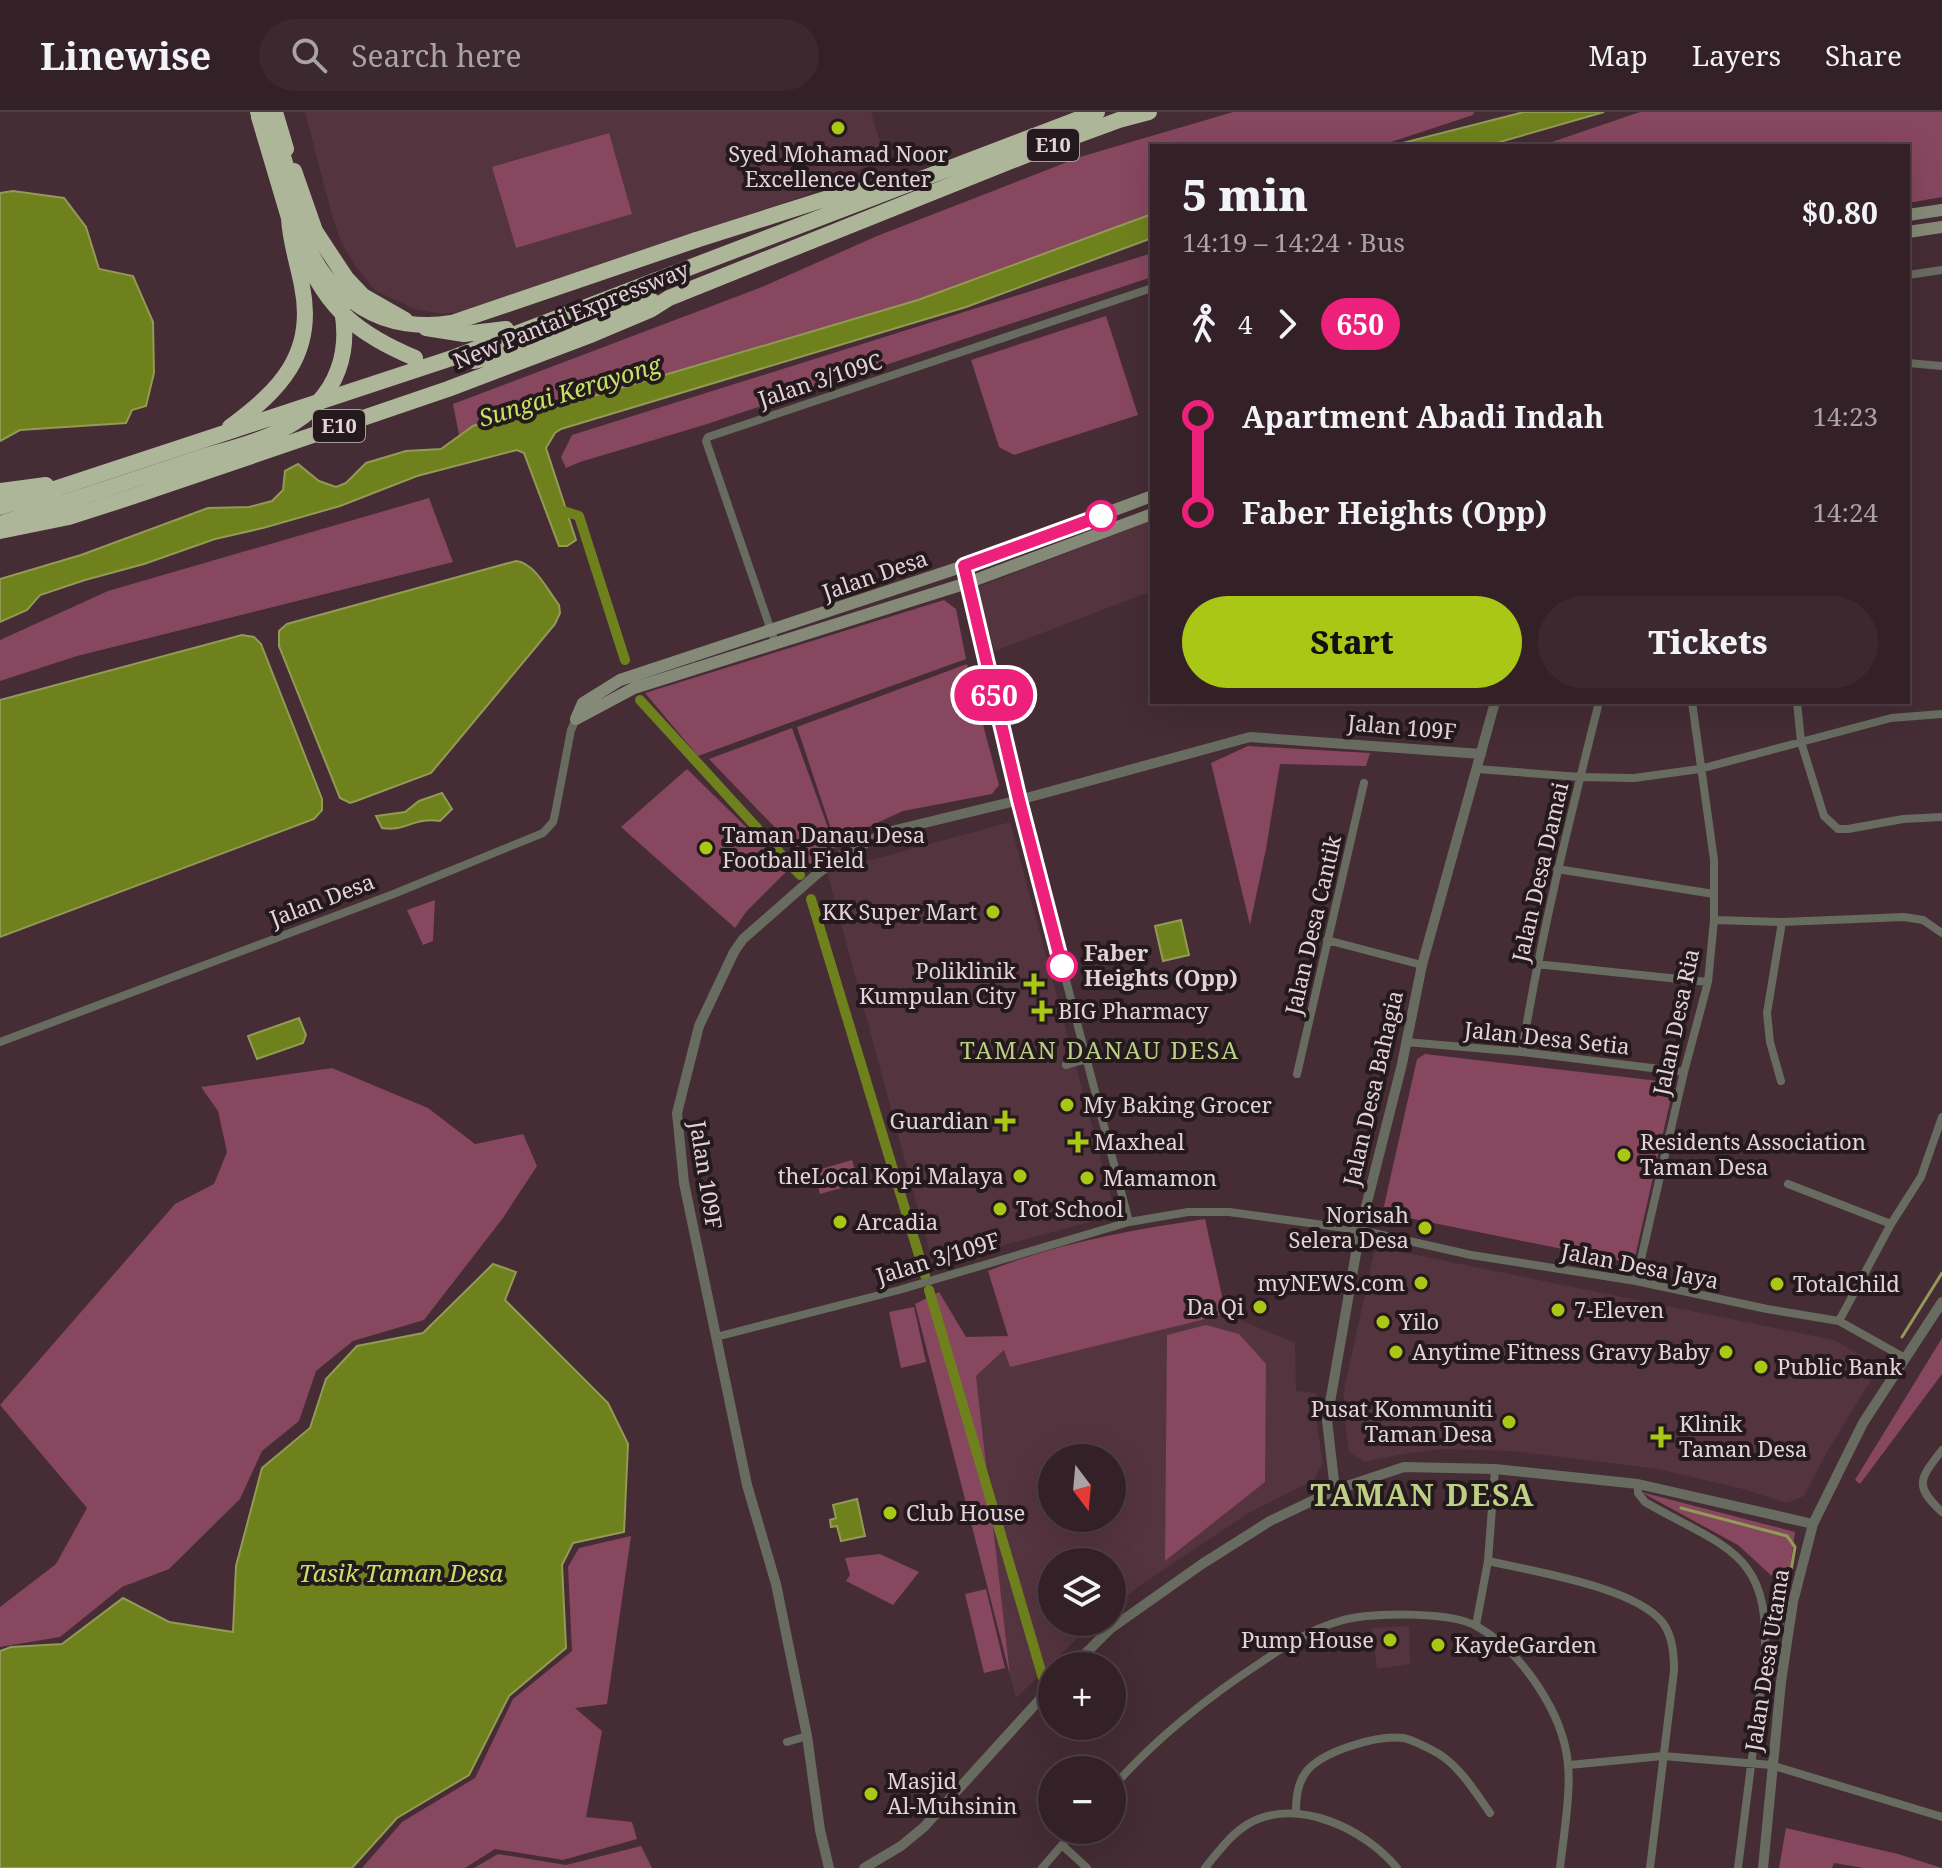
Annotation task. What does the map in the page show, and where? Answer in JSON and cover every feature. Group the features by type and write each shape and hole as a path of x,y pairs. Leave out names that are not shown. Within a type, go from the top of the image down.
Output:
{"highway":[{"path":"258,112 289,218 316,279 342,313 379,341 415,358"},
{"path":"258,112 276,136 284,154 304,231 325,277 355,302 387,319 420,325 452,323 839,195 860,190 889,190"},
{"path":"0,525 286,428 316,404 337,375 344,353 343,308 275,112"},
{"name":"New Pantai Expressway","path":"74,484 455,357 1097,112"},
{"name":"New Pantai Expressway","path":"0,531 69,517 108,505 448,389 593,334 650,310 669,298 1051,145 1149,112"},
{"path":"218,435 269,396 287,374 300,347 305,301 289,235 289,218"},
{"path":"315,231 346,278 363,296 401,319 422,327 464,334 486,333 589,307"},
{"path":"474,361 505,353 647,300 669,298"},
{"path":"0,491 74,484"},
{"name":"E10","path":"0,507 74,484"}],"main road":[{"path":"1910,215 1942,210"},
{"path":"1910,232 1942,227"},
{"name":"Jalan Desa","path":"576,719 583,703 620,680 964,566 1150,497"},
{"name":"Jalan Desa","path":"576,719 634,688 967,583 1150,515"}],"street":[{"path":"1910,275 1942,270"},
{"name":"Jalan 3/109C","path":"776,645 706,441 710,436 1150,289"},
{"path":"1910,363 1942,366"},
{"path":"964,566 1019,800 1129,1222"},
{"name":"Jalan Desa Bahagia","path":"1335,1490 1327,1420 1360,1230 1422,965 1494,704"},
{"name":"Jalan Desa Damai","path":"1522,1052 1536,964 1598,704"},
{"name":"Jalan Desa Ria","path":"1636,1281 1708,982 1714,920 1714,860 1692,704"},
{"path":"1797,704 1801,742 1824,816 1838,829 1918,817 1942,817"},
{"path":"1477,769 1634,778 1700,769 1891,718 1942,714"},
{"name":"Jalan Desa","path":"0,1042 391,895 543,833 553,822 571,730 576,719"},
{"name":"Jalan 109F","path":"829,1868 820,1830 807,1736 776,1584 747,1485 684,1183 677,1113 699,1026 723,971 743,939 777,907 841,856 887,832 1019,800 1250,737 1481,754"},
{"name":"Jalan Desa Cantik","path":"1297,1074 1364,783"},
{"path":"1557,869 1714,894"},
{"path":"1714,920 1782,922 1904,917 1923,920 1942,933"},
{"path":"1781,1081 1770,1042 1767,1013 1782,922"},
{"path":"1327,940 1422,965"},
{"path":"1536,964 1708,982"},
{"name":"Jalan Desa Setia","path":"1406,1042 1522,1052 1684,1072"},
{"path":"1066,1065 1087,1059"},
{"path":"1839,1321 1891,1224 1921,1177 1942,1117"},
{"path":"1788,1184 1891,1224"},
{"name":"Jalan 3/109F","path":"716,1337 899,1290 1129,1222 1188,1212 1229,1212 1360,1230"},
{"name":"Jalan Desa Jaya","path":"1360,1230 1471,1255 1636,1281 1839,1321 1905,1358"},
{"name":"Jalan Desa Utama","path":"1763,1868 1771,1765 1793,1602 1813,1524 1850,1446 1942,1302"},
{"path":"1942,1450 1923,1475 1921,1486 1927,1498 1942,1512"},
{"path":"1087,1652 1110,1629 1202,1564 1270,1521 1335,1490 1404,1467 1495,1469 1638,1484 1813,1524"},
{"path":"1476,1625 1488,1561 1495,1469"},
{"path":"1638,1484 1638,1493 1645,1502 1726,1545 1743,1560 1754,1577 1766,1637 1738,1868"},
{"path":"1488,1561 1616,1594 1642,1605 1664,1625 1673,1650 1674,1671 1650,1868"},
{"path":"1126,1772 1213,1694 1310,1632 1340,1621 1374,1614 1427,1615 1476,1625 1506,1648 1534,1679 1556,1720 1569,1765 1560,1868"},
{"path":"864,1868 901,1846 924,1827 1038,1701"},
{"path":"787,1742 807,1736"},
{"path":"1296,1813 1296,1797 1301,1782 1307,1770 1319,1761 1336,1751 1369,1741 1404,1738 1434,1751 1468,1781 1490,1813"},
{"path":"1569,1765 1663,1756 1751,1762 1771,1765 1942,1817"},
{"path":"1205,1868 1229,1838 1250,1823 1296,1813 1321,1818 1352,1832 1378,1848 1397,1868"},
{"path":"1042,1868 1062,1845 1087,1868"}],"shaded area":[{"path":"305,112 871,112 885,158 801,197 469,311 441,314 415,309 376,291 356,267 341,242 333,219"},
{"path":"1233,112 1474,112 1473,115 1385,144 1150,144 1150,215 918,300 570,403 484,421 459,435 453,404 762,287 877,236 1080,157"},
{"path":"1640,112 1942,112 1942,197 1910,203 1910,144 1546,144"},
{"path":"609,133 632,214 516,248 492,167"},
{"path":"1150,254 1150,278 566,468 561,457 572,435"},
{"path":"1106,316 1138,415 1014,455 999,447 971,360"},
{"path":"429,498 453,562 77,656 0,681 0,640 108,591"},
{"path":"1150,521 1150,592 995,651 975,588"},
{"path":"944,600 956,609 966,659 698,756 645,693"},
{"path":"967,664 999,785 992,794 903,811 844,838 833,835 797,727"},
{"path":"792,728 835,847 812,866 709,759"},
{"path":"1248,746 1370,753 1366,766 1280,764 1250,925 1211,763"},
{"name":"Taman Danau Desa Football Field","path":"687,769 789,869 746,912 735,928 621,827"},
{"path":"1010,822 1116,1215 933,1264 827,872"},
{"path":"435,900 433,941 423,945 407,910"},
{"path":"1425,1054 1668,1082 1673,1089 1635,1257 1627,1262 1389,1214 1384,1206 1417,1059"},
{"path":"332,1068 428,1108 475,1144 523,1134 537,1166 503,1218 424,1320 353,1341 316,1371 299,1421 262,1451 240,1499 169,1569 122,1587 60,1637 0,1647 0,1607 56,1564 87,1508 0,1405 175,1204 214,1184 227,1152 218,1111 201,1087"},
{"path":"852,1160 859,1183 820,1194 814,1171"},
{"path":"1205,1219 1226,1314 1010,1367 1004,1350 976,1376 1010,1675 915,1304 939,1292 966,1337 1008,1336 988,1271 1095,1239"},
{"path":"1382,1248 1834,1340 1874,1363 1876,1372 1804,1496 1787,1503 1658,1469 1512,1451 1443,1449 1364,1462 1349,1452 1343,1408 1345,1385 1374,1253"},
{"path":"914,1307 926,1362 901,1368 889,1312"},
{"path":"1226,1314 1295,1343 1296,1391 1317,1393 1315,1413 1323,1463 1314,1480 1249,1513 1126,1597 1126,1548 1038,1548 1038,1636 1080,1636 1063,1652 1038,1652 1038,1677 1016,1698 1010,1675 976,1376 1005,1349 1010,1366"},
{"path":"1206,1325 1239,1334 1266,1364 1265,1482 1165,1561 1167,1335"},
{"path":"1942,1338 1942,1374 1860,1484 1855,1480"},
{"path":"1641,1492 1795,1532 1787,1590 1738,1545"},
{"path":"631,1536 607,1704 575,1708 602,1731 586,1817 632,1822 637,1839 563,1860 495,1849 465,1868 362,1868 402,1822 475,1778 513,1699 572,1651 568,1567 579,1548"},
{"path":"880,1554 919,1572 893,1605 846,1581 850,1575 845,1558"},
{"path":"986,1589 1005,1668 984,1673 965,1594"},
{"path":"1409,1626 1410,1664 1377,1669 1372,1628"},
{"path":"1786,1828 1898,1854 1942,1868 1863,1868 1834,1863 1832,1868 1779,1868"},
{"path":"641,1846 652,1868 474,1868 498,1854 566,1865"}],"water":[{"path":"1524,112 1604,112 1493,144 1399,144"},
{"path":"13,191 64,198 86,227 99,269 133,276 153,322 154,373 146,406 132,410 126,423 20,430 0,441 0,193"},
{"path":"1150,215 1150,239 966,307 561,429 546,448 576,540 567,546 559,546 524,453 517,450 417,476 340,506 215,539 144,564 85,580 40,595 27,610 0,622 0,579 81,555 208,508 249,507 272,501 283,490 285,471 298,464 319,481 336,487 346,483 366,463 406,451 441,449 473,426 542,406 570,403 918,300"},
{"path":"516,561 535,572 559,605 560,613 555,624 431,773 350,803 340,798 279,646 279,631 287,624"},
{"path":"242,635 254,637 261,644 322,799 322,810 314,819 0,937 0,700"},
{"path":"442,793 452,809 440,821 423,821 391,829 382,828 376,816 405,812 419,801"},
{"path":"1181,920 1189,955 1163,961 1155,926"},
{"path":"299,1018 306,1035 303,1043 257,1059 248,1036"},
{"name":"Tasik Taman Desa","path":"493,1264 516,1272 505,1300 608,1403 628,1444 624,1532 573,1543 562,1565 566,1648 509,1696 469,1775 397,1818 352,1868 0,1868 0,1651 11,1647 62,1644 123,1598 169,1622 233,1632 236,1566 262,1468 310,1428 326,1379 357,1346 423,1333"},
{"path":"857,1499 865,1536 841,1541 837,1526 831,1527 830,1520 836,1518 833,1505"}],"waterway":[{"path":"557,509 579,516 625,660"},
{"path":"640,700 800,875"},
{"path":"811,899 925,1275"},
{"path":"1902,1337 1942,1273"},
{"path":"929,1290 1038,1661"},
{"path":"1681,1508 1787,1536 1795,1547 1780,1635"}],"bus line":[{"name":"650","path":"1062,966 964,566 1101,516"}],"place":[{"name":"Syed Mohamad Noor Excellence Center","path":"838,128"},
{"name":"Taman Danau Desa Football Field","path":"706,848"},
{"name":"KK Super Mart","path":"993,912"},
{"name":"Faber Heights (Opp)","path":"1062,966"},
{"name":"Poliklinik Kumpulan City","path":"1034,984"},
{"name":"BIG Pharmacy","path":"1042,1011"},
{"name":"My Baking Grocer","path":"1067,1105"},
{"name":"Guardian","path":"1005,1121"},
{"name":"Maxheal","path":"1078,1142"},
{"name":"Residents Association Taman Desa","path":"1624,1155"},
{"name":"theLocal Kopi Malaya","path":"1020,1176"},
{"name":"Mamamon","path":"1087,1178"},
{"name":"Tot School","path":"1000,1209"},
{"name":"Arcadia","path":"840,1222"},
{"name":"Norisah Selera Desa","path":"1425,1228"},
{"name":"myNEWS.com","path":"1421,1283"},
{"name":"TotalChild","path":"1777,1284"},
{"name":"Da Qi","path":"1260,1307"},
{"name":"7-Eleven","path":"1558,1310"},
{"name":"Yilo","path":"1383,1322"},
{"name":"Anytime Fitness","path":"1396,1352"},
{"name":"Gravy Baby","path":"1726,1352"},
{"name":"Public Bank","path":"1761,1367"},
{"name":"Pusat Kommuniti Taman Desa","path":"1509,1422"},
{"name":"Klinik Taman Desa","path":"1661,1437"},
{"name":"Club House","path":"890,1513"},
{"name":"Pump House","path":"1390,1640"},
{"name":"KaydeGarden","path":"1438,1645"},
{"name":"Masjid Al-Muhsinin","path":"871,1794"}],"district":[{"name":"TAMAN DANAU DESA","path":"1100,1051"},
{"name":"TAMAN DESA","path":"1423,1496"}],"water label":[{"name":"Sungai Kerayong","path":"570,392"}]}
